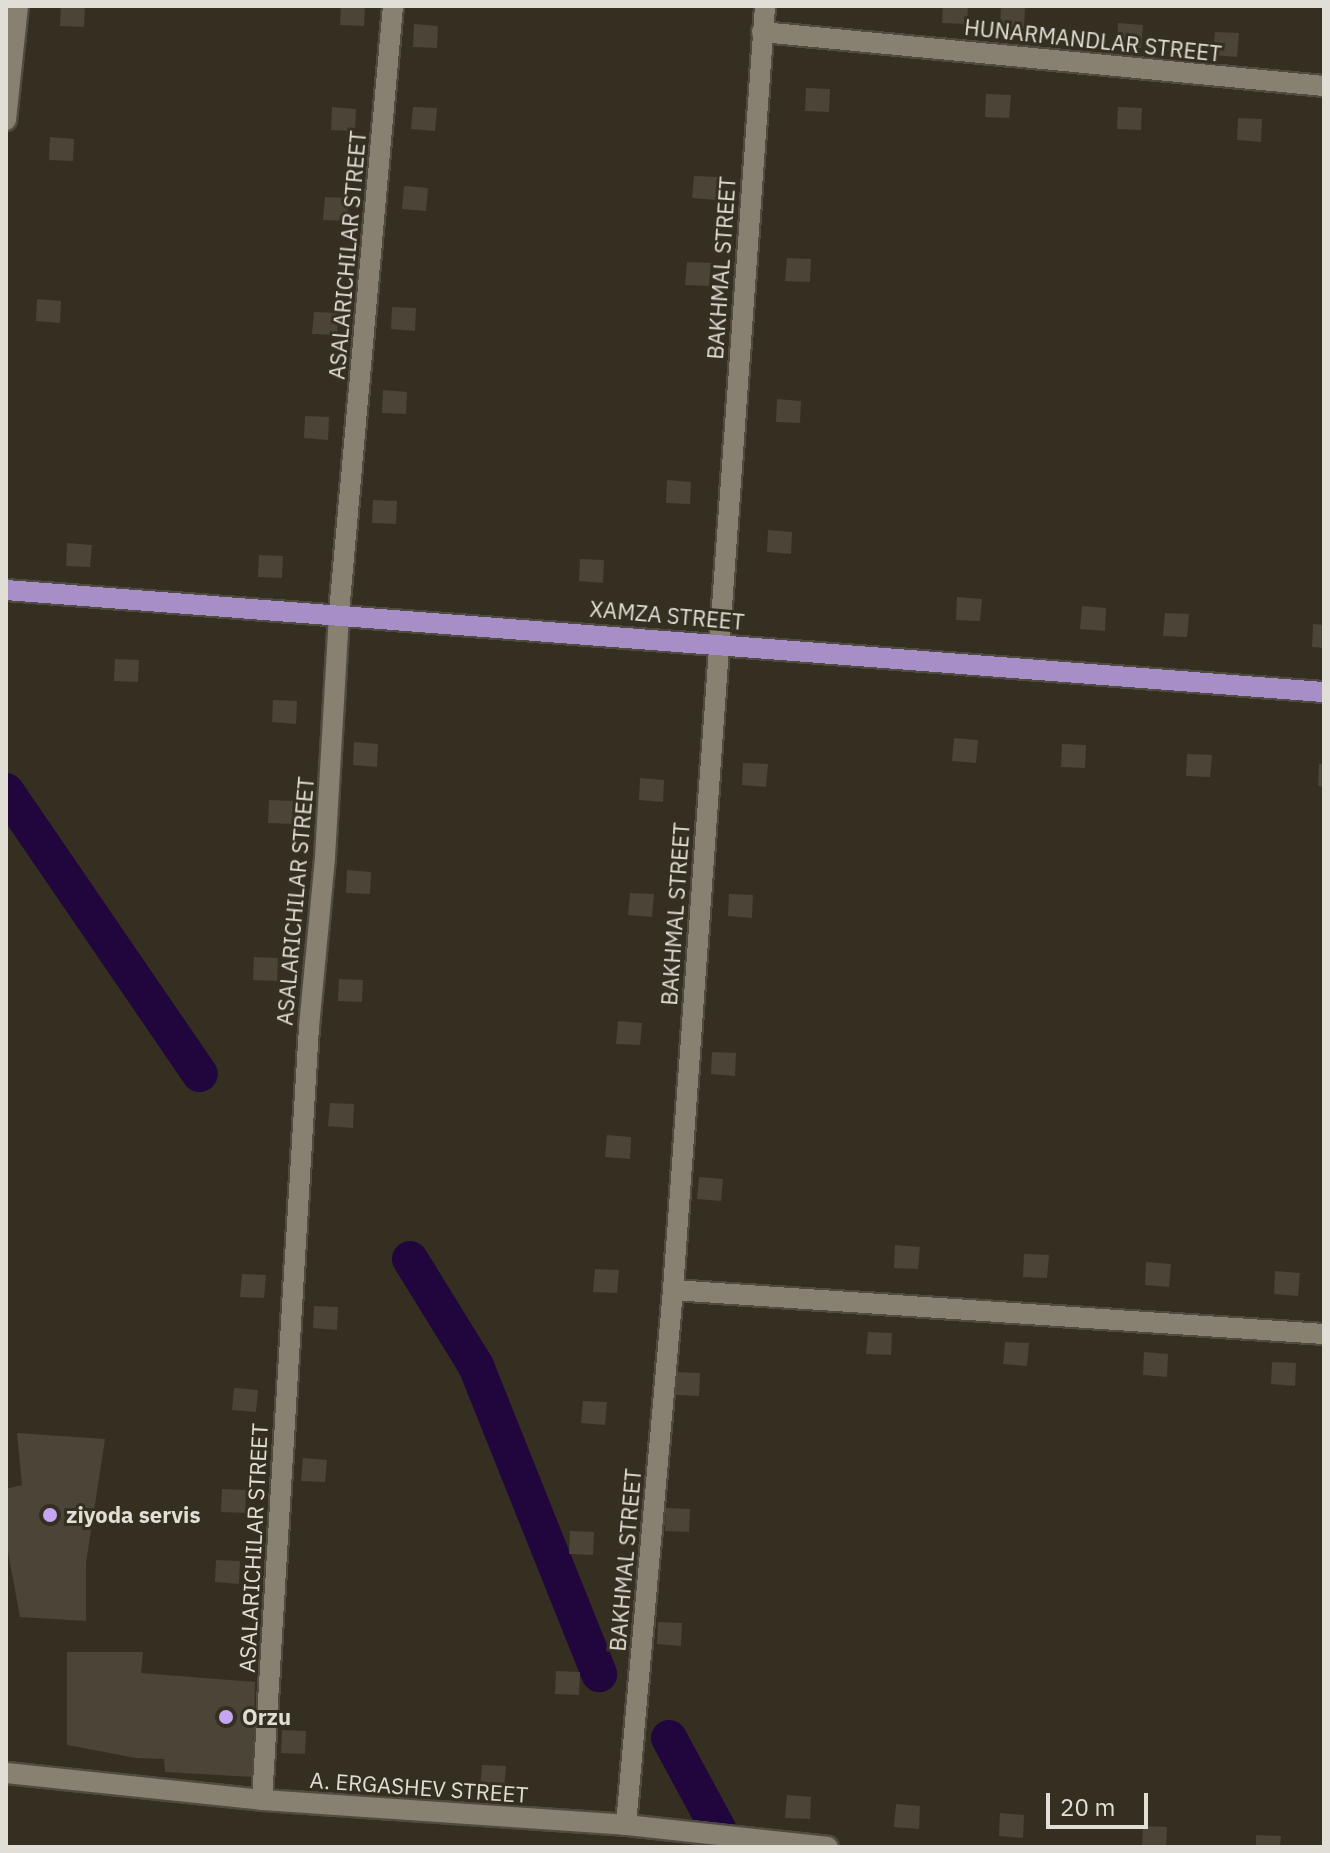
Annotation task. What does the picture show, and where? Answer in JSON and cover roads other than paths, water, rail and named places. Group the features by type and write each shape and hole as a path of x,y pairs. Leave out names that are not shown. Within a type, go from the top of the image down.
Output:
{"main road":[{"name":"XAMZA STREET","path":"6,590 339,613 1324,692"}],"street":[{"path":"6,120 18,6"},
{"name":"ASALARICHILAR STREET","path":"262,1800 309,1027 325,857 339,613 393,6"},
{"name":"BAKHMAL STREET","path":"626,1825 673,1290 765,6"},
{"name":"HUNARMANDLAR STREET","path":"762,32 1324,86"},
{"path":"673,1290 1324,1334"},
{"name":"A. ERGASHEV STREET","path":"6,1773 262,1800 626,1825 828,1847"}],"waterway":[{"path":"6,791 200,1074"},
{"path":"410,1259 476,1366 599,1674"},
{"path":"669,1738 728,1847"}],"place":[{"name":"ziyoda servis","path":"50,1515"},
{"name":"Orzu","path":"226,1717"}]}
